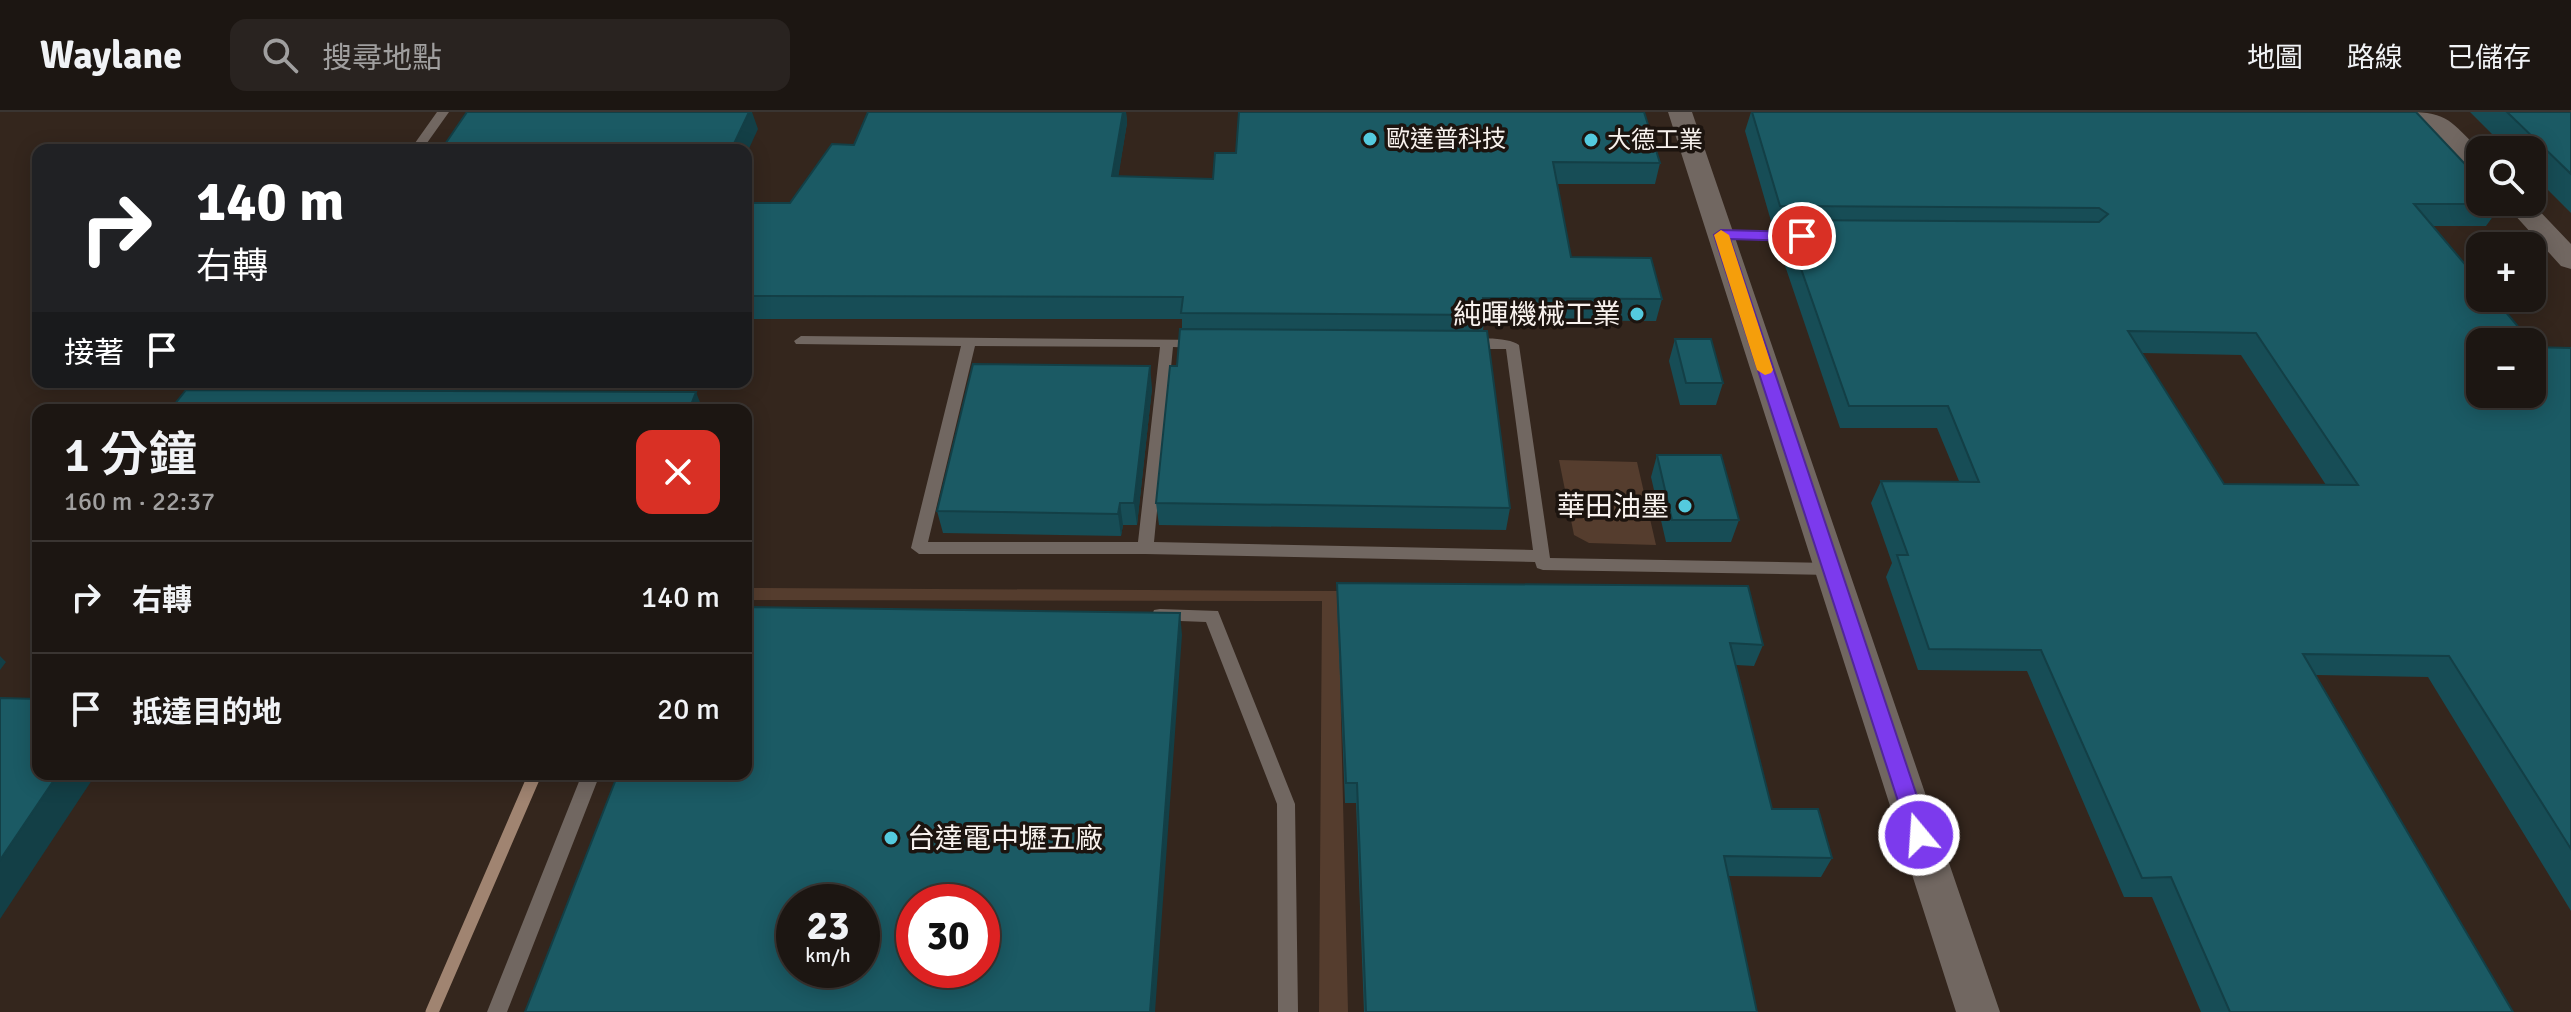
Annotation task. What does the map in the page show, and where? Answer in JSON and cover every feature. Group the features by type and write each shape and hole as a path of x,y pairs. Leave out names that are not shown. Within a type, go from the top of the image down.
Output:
{"street":[{"path":"1680,112 1978,1012"},
{"path":"2419,112 2438,124 2466,151"},
{"path":"2529,216 2571,260"}],"lane":[{"path":"420,144 443,112"},
{"path":"1721,235 1817,236"},
{"path":"801,341 1214,343"},
{"path":"969,341 919,548 1145,548 1542,556"},
{"path":"1145,548 1167,343"},
{"path":"1449,344 1512,345 1543,564 1831,569"},
{"path":"1135,615 1212,616 1286,804 1288,1012"},
{"path":"497,1012 589,780"}],"shaded area":[{"path":"0,112 2571,112 2571,1012 0,1012"},
{"path":"1559,460 1637,462 1656,545 1589,543 1574,535"},
{"path":"752,588 1338,591 1348,1012 1319,1012 1322,601 752,600"}],"building":[{"path":"467,112 749,112 734,144 445,144"},
{"path":"868,112 1123,112 1112,176 1213,179 1215,153 1236,153 1239,112 1644,112 1660,163 1553,162 1571,257 1651,258 1662,299 1483,298 1485,315 1181,313 1183,297 752,296 752,203 790,203 832,144 854,145"},
{"path":"1752,112 2416,112 2466,165 2466,204 2414,204 2466,265 2466,312 2506,312 2519,328 2466,328 2466,408 2546,408 2546,347 2571,348 2571,849 2449,656 2303,654 2513,1012 2230,1012 2171,877 2142,878 2041,650 1929,649 1897,555 1908,555 1881,481 1979,482 1948,406 1849,406 1784,220 2099,222 2108,214 2099,208 1780,206","holes":["2128,331 2256,333 2358,485 2224,484"]},
{"path":"2507,112 2571,112 2571,174 2546,150 2546,136 2532,136"},
{"path":"1180,329 1487,331 1510,508 1156,503 1170,366 1177,366"},
{"path":"1675,339 1711,339 1723,383 1686,383"},
{"path":"973,364 1150,366 1134,503 1120,503 1118,514 937,511"},
{"path":"186,390 696,392 691,404 175,404"},
{"path":"1657,455 1721,455 1739,520 1672,520"},
{"path":"1337,583 1748,586 1763,645 1730,643 1772,809 1818,809 1832,858 1724,856 1757,1012 1366,1012 1357,783 1346,783"},
{"name":"台達電中壢五廠","path":"752,607 1180,613 1150,1012 525,1012 616,780 752,780"},
{"path":"0,698 32,699 32,780 54,780 0,860"}],"waterway":[{"path":"186,404 198,388"},
{"path":"432,1012 532,780"}],"slow traffic":[{"path":"1721,235 1765,370"}],"place":[{"name":"歐達普科技","path":"1370,139"},
{"name":"大德工業","path":"1591,140"},
{"name":"純暉機械工業","path":"1637,314"},
{"name":"華田油墨","path":"1685,506"},
{"name":"台達電中壢五廠","path":"891,838"}],"route":[{"path":"1802,236 1721,235 1919,835"}]}
